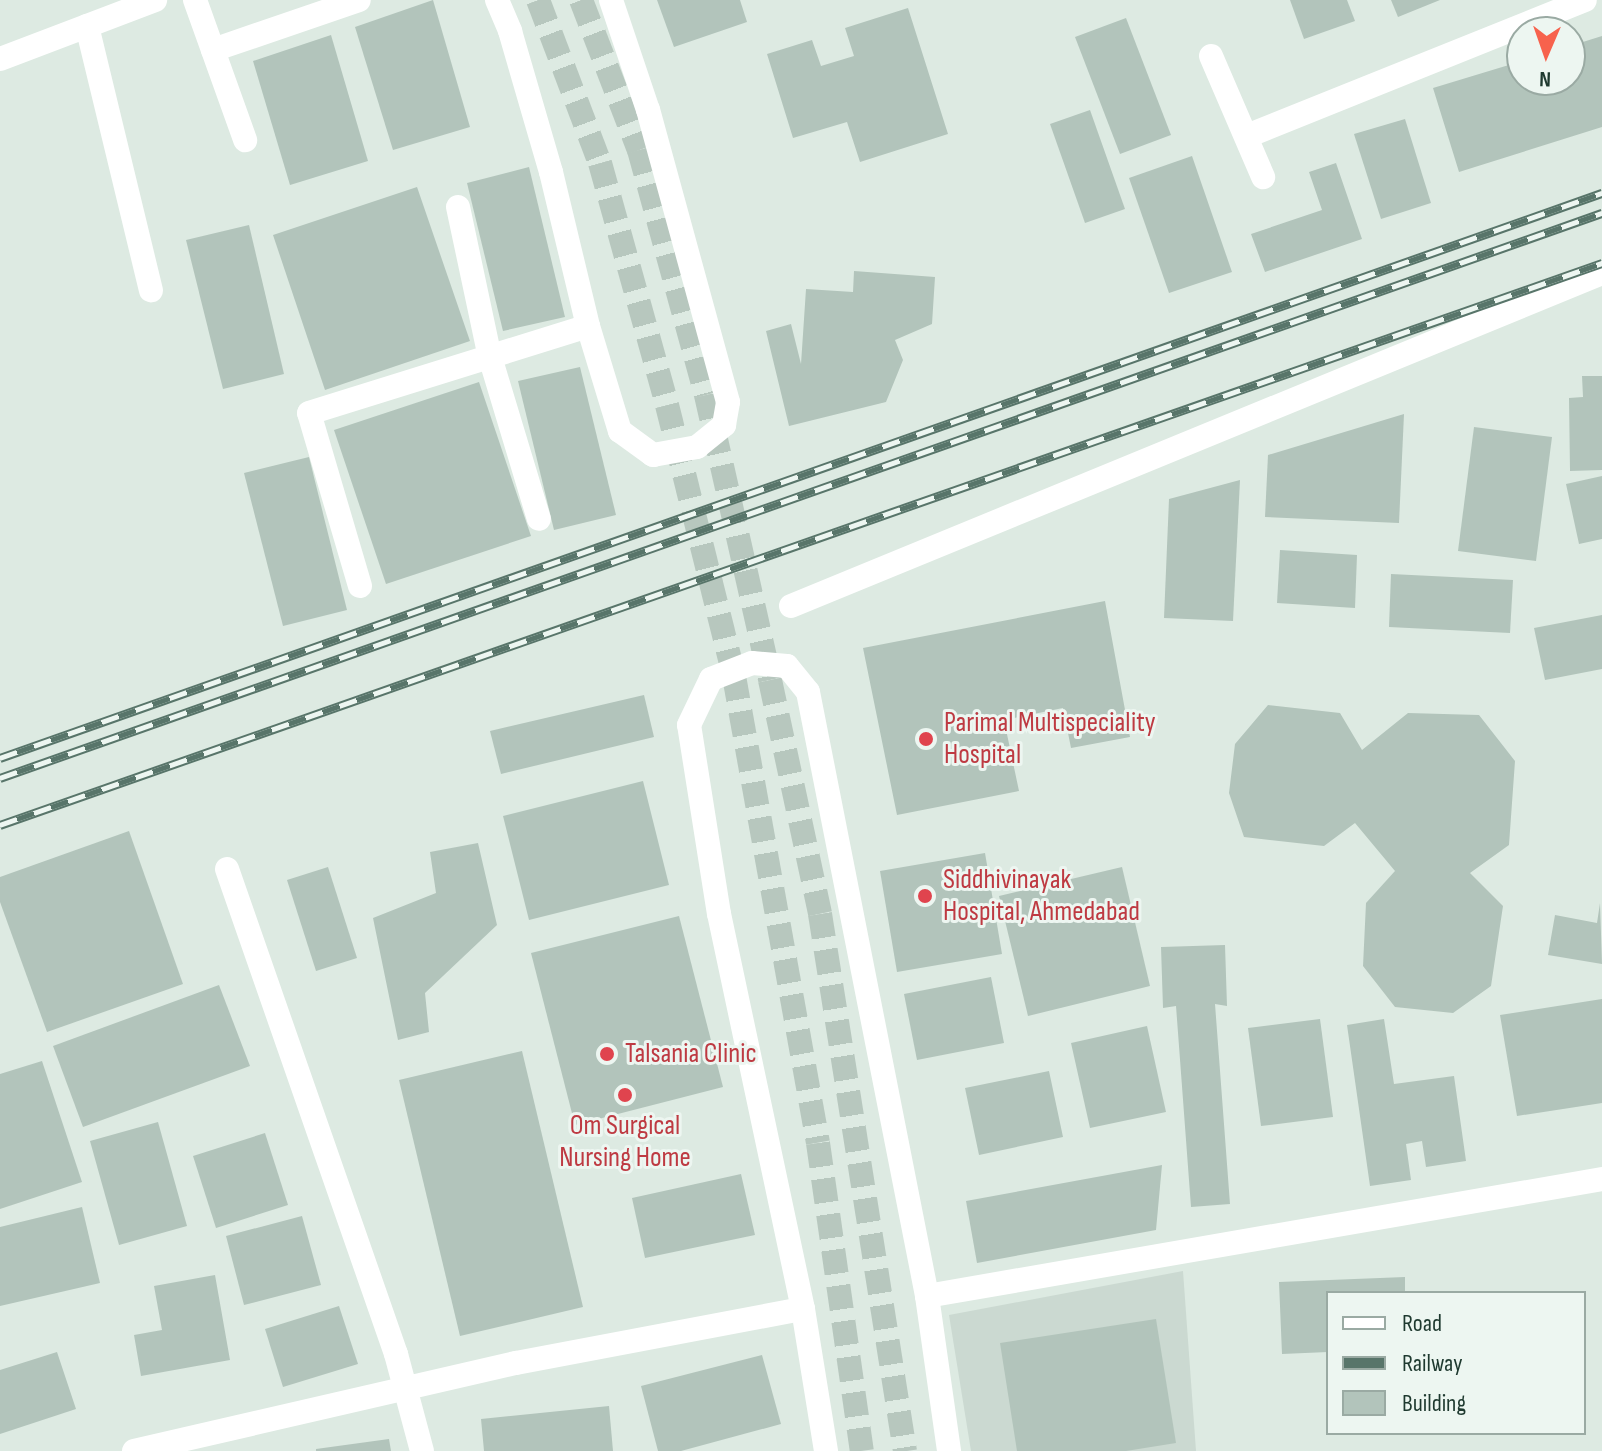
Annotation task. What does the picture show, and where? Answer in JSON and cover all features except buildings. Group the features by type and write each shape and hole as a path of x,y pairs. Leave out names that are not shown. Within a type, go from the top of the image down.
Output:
{"street":[{"path":"0,59 155,0"},
{"path":"195,0 245,140"},
{"path":"213,50 359,0"},
{"path":"497,0 510,31 551,172 588,326 620,431 653,455 697,447 724,425 728,402 706,311 648,110 611,0"},
{"path":"1247,136 1585,0"},
{"path":"87,26 151,290"},
{"path":"1211,56 1263,177"},
{"path":"458,207 490,357 539,519"},
{"path":"791,606 1602,273"},
{"path":"360,586 309,413 588,326"},
{"path":"826,1451 803,1309 719,914 689,725 711,679 752,663 787,666 808,692 927,1296 949,1451"},
{"path":"227,869 407,1388 422,1451"},
{"path":"927,1296 1602,1179"},
{"path":"134,1451 516,1363 803,1309"}],"shaded area":[{"path":"1183,1271 1196,1451 971,1451 949,1315"}],"tunnel":[{"path":"538,0 600,163 667,405 734,676 818,1143 862,1451"},
{"path":"581,0 639,150 706,395 770,680 820,914 905,1451"}],"railway":[{"path":"0,758 1602,193"},
{"path":"0,778 1602,213"},
{"path":"0,825 1602,263"}],"place":[{"name":"Parimal Multispeciality Hospital","path":"926,739"},
{"name":"Siddhivinayak Hospital, Ahmedabad","path":"925,896"},
{"name":"Talsania Clinic","path":"607,1054"},
{"name":"Om Surgical Nursing Home","path":"625,1095"}]}
